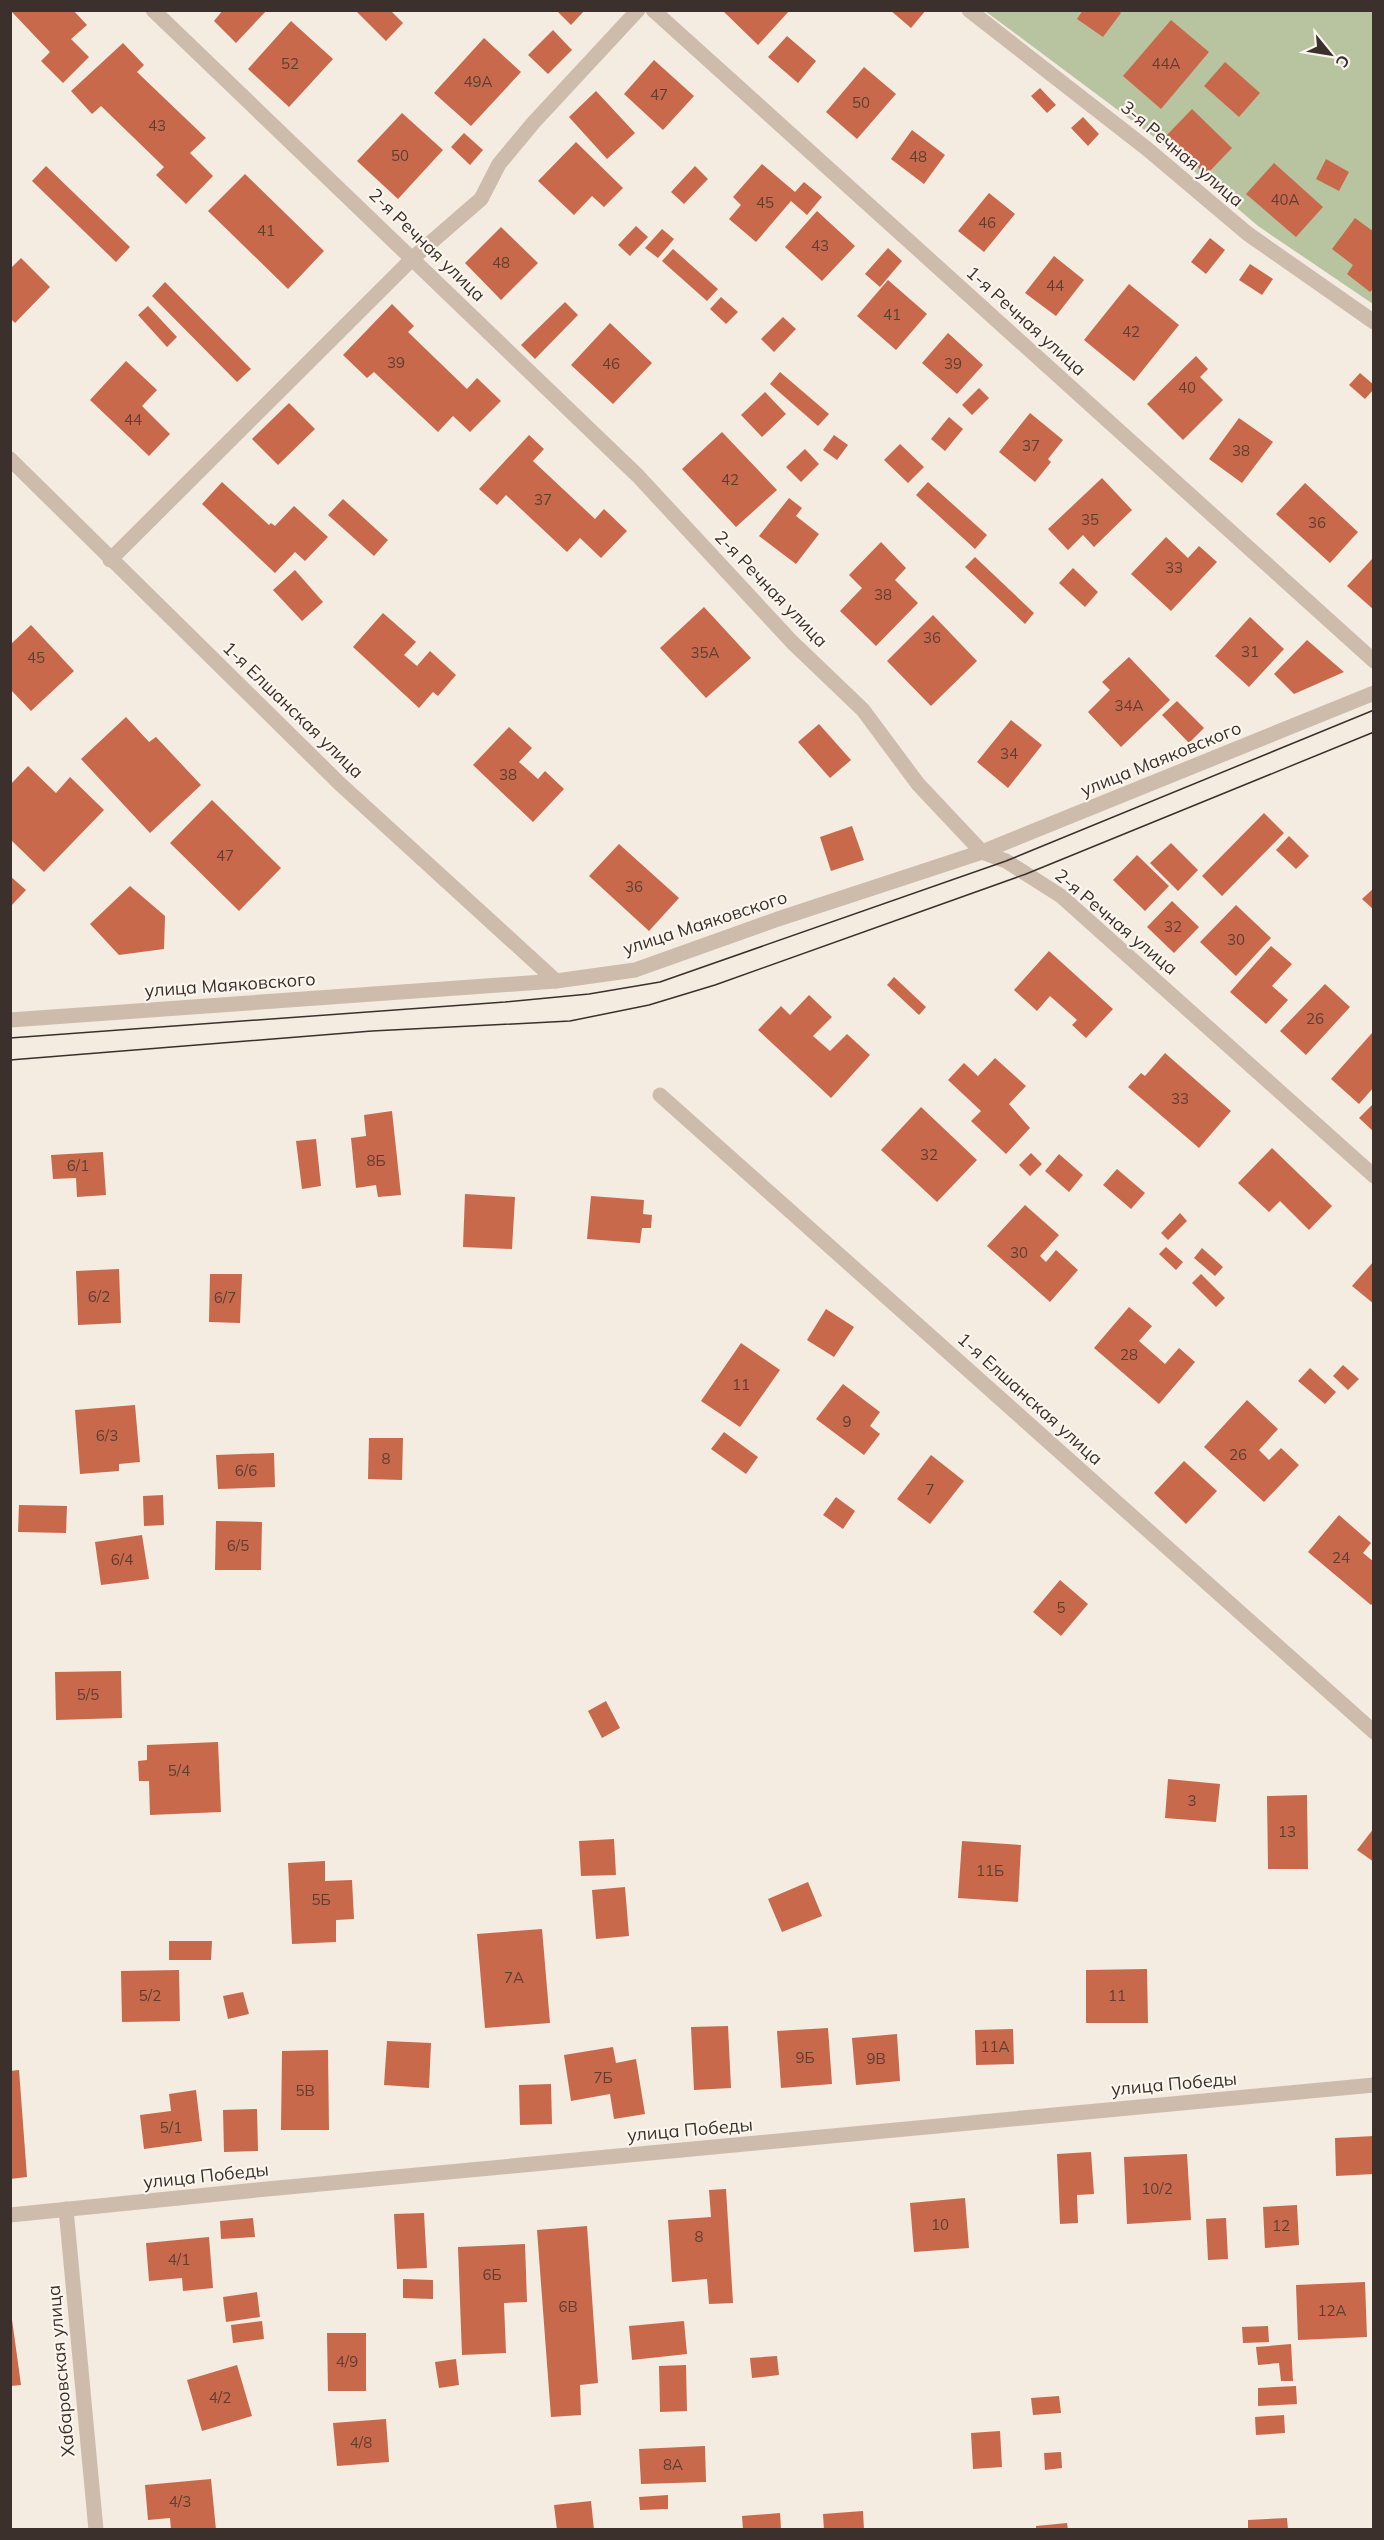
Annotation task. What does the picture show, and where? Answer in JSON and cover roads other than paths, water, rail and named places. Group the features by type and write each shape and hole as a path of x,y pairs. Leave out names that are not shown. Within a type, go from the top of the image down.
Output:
{"street":[{"name":"2-я Речная улица","path":"153,10 638,476 792,642 863,710 918,784 982,852 1006,861 1061,896 1374,1176"},
{"path":"110,560 413,258 481,199 499,164 534,122 638,10"},
{"name":"1-я Речная улица","path":"653,10 1374,661"},
{"name":"3-я Речная улица","path":"969,10 1146,148 1248,234 1374,322"},
{"name":"1-я Елшанская улица","path":"10,459 339,783 556,981"},
{"name":"улица Маяковского","path":"10,1020 556,981 634,970 778,919 982,852 1374,693"},
{"name":"1-я Елшанская улица","path":"660,1095 1374,1732"},
{"name":"улица Победы","path":"10,2215 1374,2085"},
{"name":"Хабаровская улица","path":"66,2209 96,2529"}],"tram line":[{"path":"10,1038 505,1002 589,994 660,982 1006,861 1374,710"},
{"path":"10,1060 372,1031 570,1021 649,1005 715,985 1026,874 1374,732"}]}
